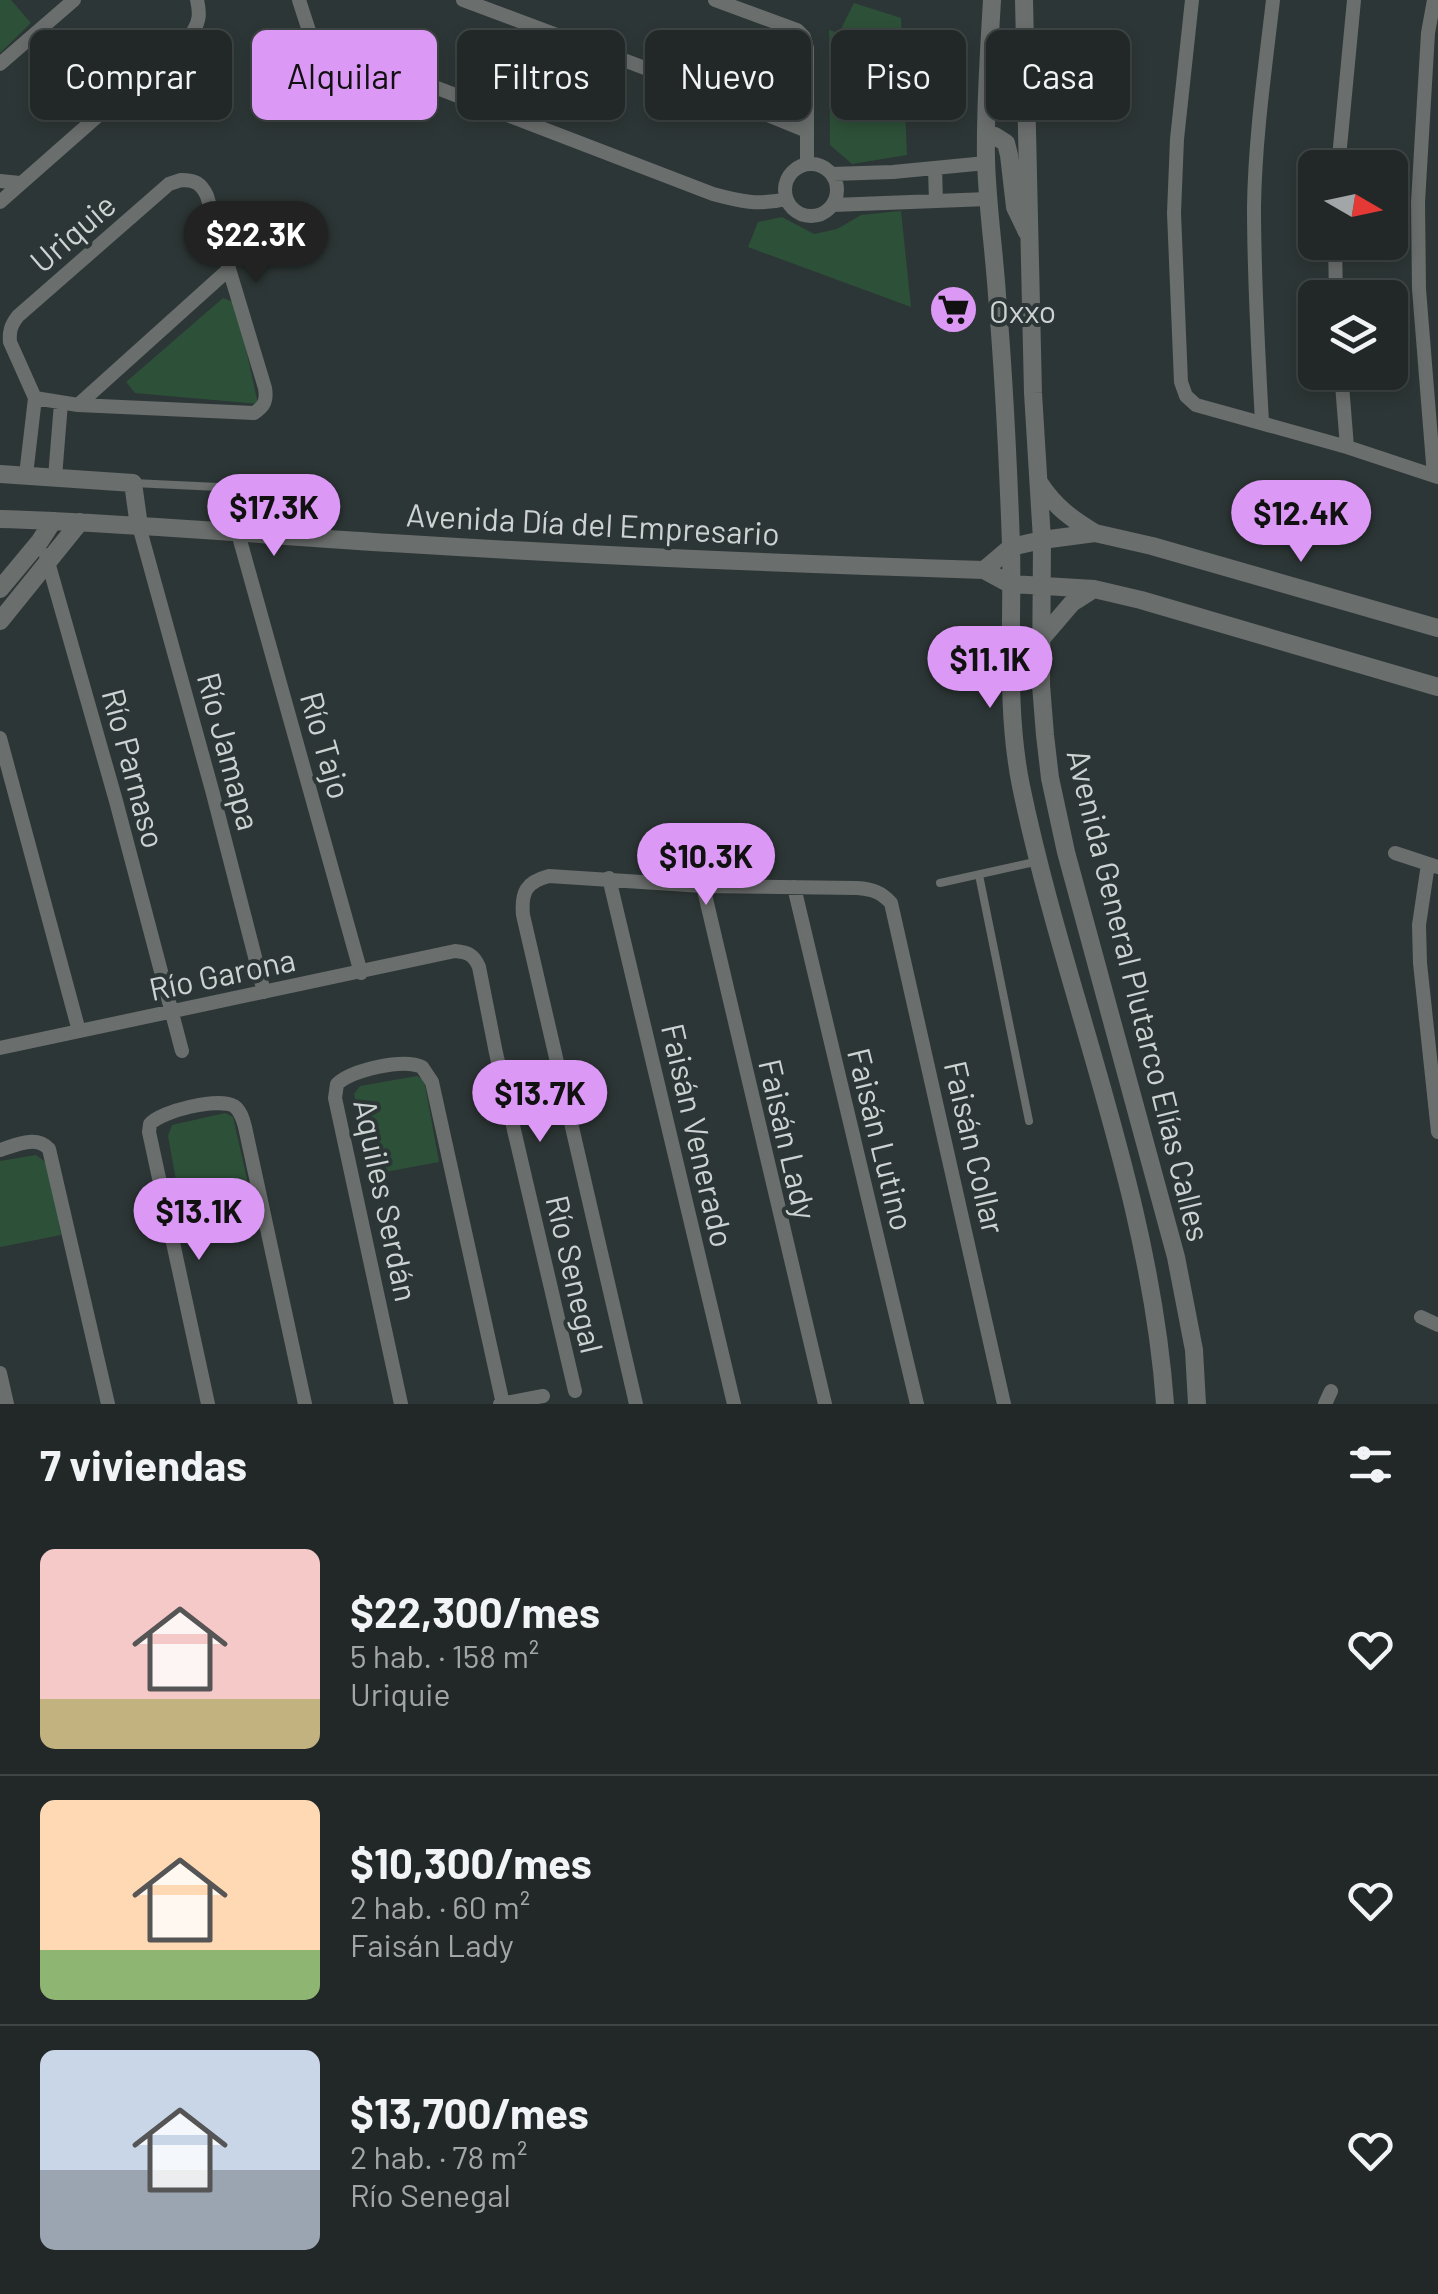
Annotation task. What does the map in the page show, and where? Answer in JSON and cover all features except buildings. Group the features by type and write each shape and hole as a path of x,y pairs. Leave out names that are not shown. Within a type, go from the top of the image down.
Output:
{"street":[{"path":"0,64 74,0"},
{"path":"0,202 192,33 200,12 198,0"},
{"path":"299,0 311,36 338,50 713,194 746,203 786,199"},
{"path":"463,0 806,131"},
{"path":"716,0 797,30 804,37 807,164"},
{"name":"Avenida General Plutarco Elías Calles","path":"992,0 986,163 1011,547 1015,739 1020,782 1128,1184 1148,1280 1165,1404"},
{"name":"Avenida General Plutarco Elías Calles","path":"1024,0 1033,393 1042,540 1041,685 1050,778 1066,852 1176,1257 1194,1350 1197,1404"},
{"path":"1192,0 1177,139 1174,213 1181,382 1186,396 1196,405 1436,477 1419,288 1418,202 1428,32 1434,0"},
{"path":"1262,422 1254,204 1273,0"},
{"path":"1339,150 1354,0"},
{"path":"986,136 1006,143 1015,207 1030,237"},
{"path":"832,174 986,163"},
{"path":"807,164 820,165 832,174 837,189 833,204 814,216 792,209 786,199 785,184 793,170 807,164"},
{"path":"935,168 936,200"},
{"name":"Uriquie","path":"194,180 203,188 228,270 265,388 267,398 263,407 254,412 78,405 35,398 10,342 12,324 169,184 194,180"},
{"path":"0,181 20,183"},
{"path":"833,204 988,199"},
{"path":"78,405 228,270"},
{"path":"1342,390 1346,447"},
{"path":"26,475 35,398"},
{"path":"54,476 61,403"},
{"path":"0,474 133,483 140,526"},
{"path":"1038,481 1052,503 1095,533"},
{"name":"Avenida Día del Empresario","path":"0,519 682,559 984,570 1010,584 1094,589 1141,600 1438,687"},
{"path":"0,589 54,521"},
{"path":"0,621 80,522"},
{"name":"Río Jamapa","path":"140,526 264,992"},
{"name":"Río Tajo","path":"238,533 361,973"},
{"path":"984,570 1011,547 1095,533 1438,628"},
{"name":"Río Parnaso","path":"40,541 49,561 182,1051"},
{"path":"1042,638 1072,603 1094,589"},
{"path":"0,738 79,1030"},
{"path":"1395,852 1433,865 1419,925 1438,1132"},
{"path":"636,1404 524,915 525,888 548,876 702,886 794,887"},
{"name":"Faisán Venerado","path":"609,878 734,1404"},
{"name":"Faisán Lady","path":"702,886 825,1404"},
{"name":"Faisán Collar","path":"794,887 871,889 891,903 1004,1404"},
{"name":"Faisán Lutino","path":"794,887 916,1404"},
{"name":"Río Garona","path":"0,1048 455,952"},
{"name":"Río Senegal","path":"455,952 466,952 479,967 574,1390"},
{"name":"Aquiles Serdán","path":"401,1404 336,1098 337,1084 346,1076 406,1062 422,1067 432,1082 502,1404"},
{"path":"208,1404 149,1132 150,1124 159,1116 221,1104 238,1110 245,1127 304,1404"},
{"path":"1108,1111 1125,1113 1140,1125"},
{"path":"0,1150 40,1142 52,1156 108,1404"},
{"path":"1420,1317 1438,1325"},
{"path":"0,1372 7,1404"},
{"path":"502,1404 543,1396"}],"lane":[{"path":"133,483 324,492"},
{"path":"940,883 1039,861"},
{"path":"980,876 1029,1121"}],"green space":[{"path":"0,0 11,0 31,23 0,53"},
{"path":"854,3 901,18 902,30 840,30"},
{"path":"829,30 831,120 905,120 907,155 852,164 830,145"},
{"path":"901,211 911,307 748,247 758,222 782,217 814,234 837,229 861,215"},
{"path":"223,298 236,303 258,404 135,393 126,382"},
{"path":"417,1076 424,1080 439,1162 374,1174 354,1094 360,1086"},
{"path":"225,1113 233,1117 252,1201 182,1213 168,1136 172,1125"},
{"path":"36,1155 48,1164 61,1235 0,1247 0,1161"}],"place":[{"name":"Oxxo","path":"954,310"}]}
